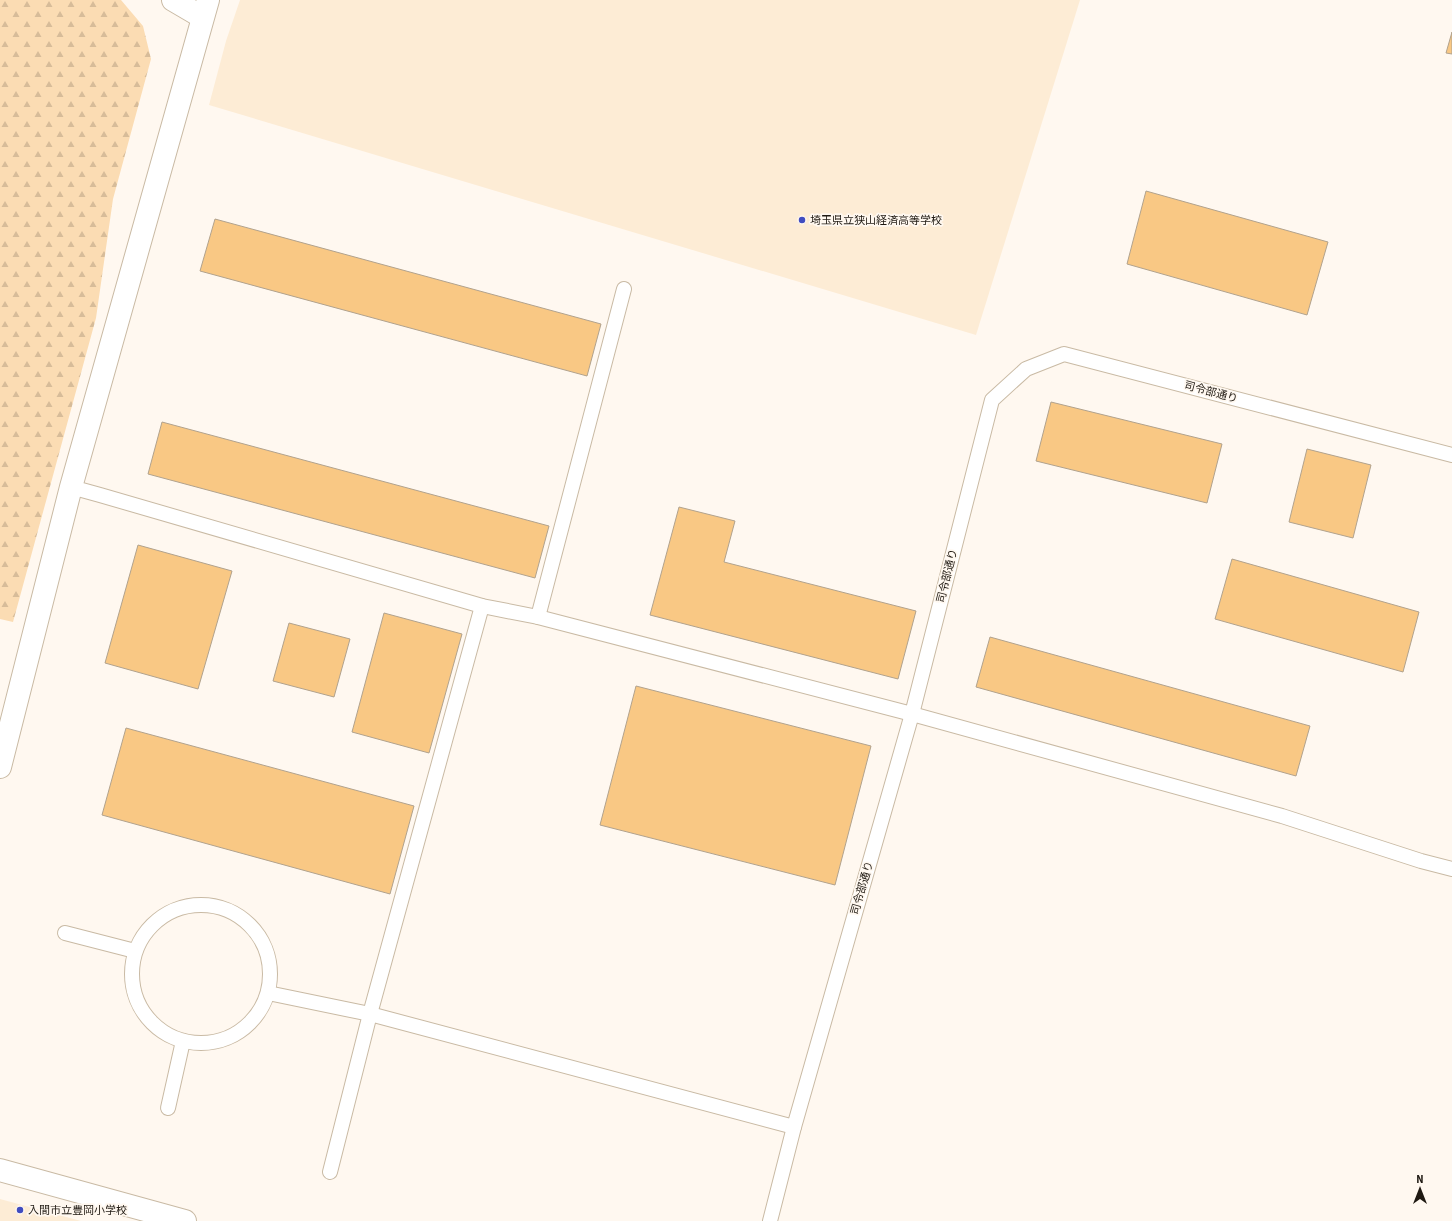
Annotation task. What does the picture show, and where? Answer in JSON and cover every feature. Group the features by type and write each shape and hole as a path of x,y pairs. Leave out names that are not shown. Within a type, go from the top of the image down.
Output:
{"street":[{"path":"0,767 71,487 205,9 173,0"},
{"path":"0,1170 185,1221"}],"lane":[{"path":"538,617 624,289"},
{"name":"司令部通り","path":"770,1221 794,1127 912,714 992,400 1026,369 1064,354 1452,455"},
{"path":"71,487 482,606 538,617 912,714 1282,816 1421,861 1452,869"},
{"path":"330,1172 370,1014 482,606"},
{"path":"210,905 233,912 252,927 265,947 270,970 268,993 258,1013 244,1028 225,1039 205,1043 183,1041 162,1032 146,1016 135,996 131,973 135,951 147,930 165,915 187,906 210,905"},
{"path":"65,933 135,951"},
{"path":"268,993 370,1014 794,1127"},
{"path":"168,1108 183,1041"}],"shaded area":[{"name":"埼玉県立狭山経済高等学校","path":"240,0 1080,0 976,335 209,105 226,41"},
{"name":"入間市立豊岡小学校","path":"0,1199 81,1221 0,1221"}],"green space":[{"path":"0,0 121,0 143,26 151,59 113,199 96,318 13,622 0,619"}],"building":[{"path":"1452,32 1452,54 1446,53"},
{"path":"1146,191 1328,242 1307,315 1127,264"},
{"path":"215,219 601,324 587,376 200,271"},
{"path":"1051,402 1222,444 1207,503 1036,461"},
{"path":"162,422 549,526 535,578 148,474"},
{"path":"1307,449 1371,465 1353,538 1289,522"},
{"path":"679,507 735,521 724,562 916,611 898,679 650,615"},
{"path":"138,545 232,571 198,689 105,663"},
{"path":"1232,559 1419,612 1403,672 1215,619"},
{"path":"384,613 462,634 429,753 352,732"},
{"path":"289,623 350,639 334,697 273,681"},
{"path":"990,637 1310,726 1296,776 976,687"},
{"path":"636,686 871,746 835,885 600,825"},
{"path":"126,728 414,806 390,894 102,815"}],"place":[{"name":"埼玉県立狭山経済高等学校","path":"802,220"},
{"name":"入間市立豊岡小学校","path":"20,1210"}]}
